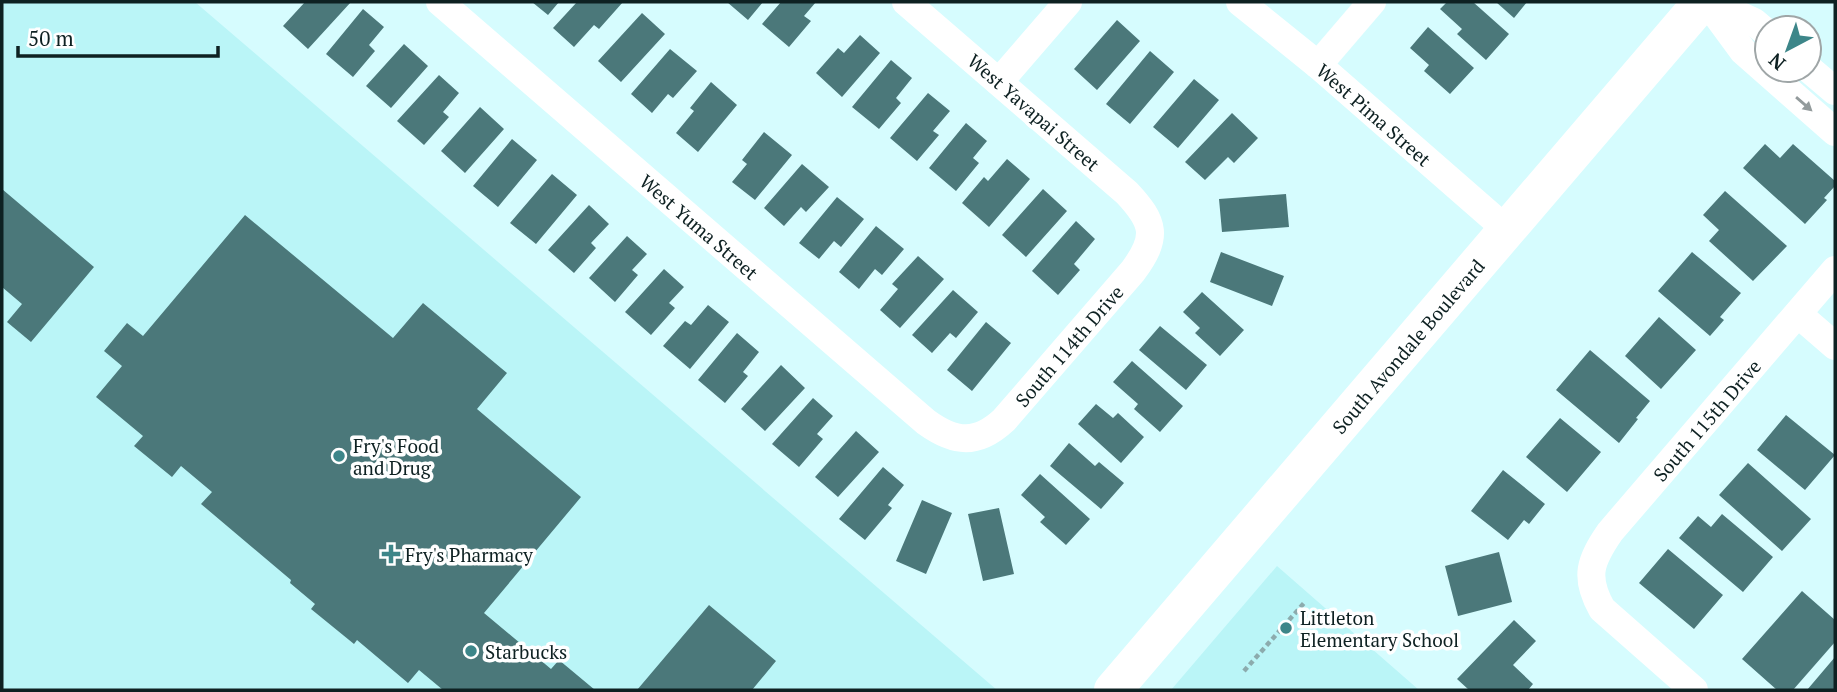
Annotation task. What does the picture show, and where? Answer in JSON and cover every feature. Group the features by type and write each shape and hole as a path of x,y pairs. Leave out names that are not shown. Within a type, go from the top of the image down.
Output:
{"main road":[{"name":"South Avondale Boulevard","path":"1113,690 1507,230 1707,2"}],"street":[{"name":"West Yuma Street","path":"440,2 926,422 938,431 965,439"},
{"name":"West Yavapai Street","path":"906,2 1126,193 1145,216 1151,232"},
{"path":"999,82 1068,2"},
{"name":"West Pima Street","path":"1240,2 1318,65 1507,230"},
{"path":"1318,65 1372,2"},
{"path":"1707,2 1753,22"},
{"path":"1707,2 1743,51 1835,132"},
{"name":"South 114th Drive","path":"965,439 980,437 1004,420 1133,271 1147,247 1151,232"},
{"name":"South 115th Drive","path":"1693,690 1602,610 1593,595 1590,578 1594,560 1610,532 1835,270"},
{"path":"1798,314 1835,346"}],"path":[{"path":"1244,671 1305,602"}],"shaded area":[{"path":"2,2 195,2 997,690 2,690"},
{"name":"Littleton Elementary School","path":"1277,566 1419,690 1171,690"}],"building":[{"path":"305,2 351,2 308,49 283,26"},
{"path":"532,2 559,2 548,15"},
{"path":"577,2 623,2 599,29 594,25 574,47 553,28"},
{"path":"727,2 763,2 748,20"},
{"path":"781,2 816,2 804,16 811,21 789,47 762,24"},
{"path":"1447,2 1473,2 1509,34 1486,60 1457,34 1462,29 1440,9"},
{"path":"1496,2 1527,2 1514,18"},
{"path":"363,9 384,27 369,45 375,51 353,77 326,54"},
{"path":"642,13 665,34 621,82 598,61"},
{"path":"1117,20 1140,41 1097,90 1074,69"},
{"path":"1428,27 1474,68 1450,94 1424,71 1429,65 1410,48"},
{"path":"860,35 880,53 842,97 816,73 838,48 844,53"},
{"path":"404,44 428,66 391,108 366,86"},
{"path":"670,49 697,71 673,98 668,94 652,113 631,94"},
{"path":"1150,51 1174,72 1130,124 1106,104"},
{"path":"891,60 912,78 896,98 901,103 879,129 852,107"},
{"path":"439,75 459,93 443,112 449,117 424,145 397,121"},
{"path":"1194,79 1219,100 1178,148 1153,127"},
{"path":"711,82 737,105 698,152 676,133 694,111 690,108"},
{"path":"928,93 950,111 933,131 939,135 917,161 890,138"},
{"path":"480,107 504,129 465,173 441,151"},
{"path":"1232,113 1258,138 1234,163 1228,157 1205,180 1185,162"},
{"path":"966,123 987,141 973,158 979,163 956,191 929,168"},
{"path":"764,132 792,155 755,200 732,182 747,164 742,160"},
{"path":"512,139 537,160 498,207 473,186"},
{"path":"1765,144 1780,158 1793,144 1835,181 1835,186 1824,198 1827,200 1805,224 1743,168"},
{"path":"1007,159 1030,179 989,227 962,203 984,177 988,181"},
{"path":"802,164 829,187 806,212 801,207 784,226 764,208"},
{"path":"552,174 577,195 536,244 510,223"},
{"path":"2,189 94,267 31,342 7,322 22,304 2,287"},
{"path":"1043,189 1067,211 1026,257 1002,235"},
{"path":"1725,191 1787,246 1753,281 1709,241 1719,230 1703,215"},
{"path":"1286,194 1289,227 1222,232 1219,199"},
{"path":"837,197 864,219 841,247 834,241 819,259 799,243"},
{"path":"589,205 609,224 591,243 596,248 574,273 548,250"},
{"name":"Fry's Food and Drug","path":"245,215 393,338 423,303 507,373 477,409 581,497 484,613 551,669 559,660 595,690 443,690 419,670 408,683 357,640 354,644 311,609 315,604 290,583 291,580 201,504 212,492 181,466 172,477 134,446 143,436 96,397 122,366 104,351 127,323 143,336"},
{"path":"1076,221 1095,239 1074,264 1080,270 1058,295 1032,271"},
{"path":"876,226 904,249 882,275 875,269 859,289 839,272"},
{"path":"627,236 647,254 632,270 638,275 615,302 589,278"},
{"path":"1221,252 1284,276 1272,306 1210,282"},
{"path":"1692,252 1741,293 1720,317 1724,320 1710,336 1658,291"},
{"path":"918,256 944,279 900,328 880,310 898,289 892,284"},
{"path":"664,269 684,287 669,303 675,308 651,335 625,312"},
{"path":"953,290 978,312 956,338 950,333 932,353 912,335"},
{"path":"1202,292 1244,330 1220,356 1195,333 1200,328 1183,312"},
{"path":"708,305 729,322 690,369 663,346 685,321 691,325"},
{"path":"1659,317 1696,350 1661,389 1625,356"},
{"path":"986,322 1011,343 972,391 947,370"},
{"path":"1160,326 1207,365 1186,390 1139,350"},
{"path":"737,333 759,352 743,372 748,376 725,403 698,380"},
{"path":"1590,350 1650,401 1619,443 1556,390"},
{"path":"1132,361 1183,406 1160,432 1134,409 1138,404 1113,382"},
{"path":"781,365 805,388 765,431 741,409"},
{"path":"813,398 833,416 817,434 823,439 799,467 772,444"},
{"path":"1096,404 1113,418 1118,413 1144,437 1121,463 1078,424"},
{"path":"1786,415 1835,455 1805,490 1757,450"},
{"path":"1560,418 1601,452 1567,492 1526,457"},
{"path":"856,431 879,452 838,497 815,477"},
{"path":"1069,443 1095,466 1099,462 1124,483 1101,509 1050,466"},
{"path":"1748,463 1811,519 1782,551 1719,495"},
{"path":"883,467 904,485 888,505 892,508 865,540 839,519"},
{"path":"1503,470 1545,504 1529,524 1524,520 1508,540 1471,511"},
{"path":"1040,474 1090,519 1066,545 1040,522 1045,517 1021,495"},
{"path":"922,500 952,513 926,574 896,561"},
{"path":"999,508 1014,574 983,581 968,514"},
{"path":"1722,514 1773,557 1743,592 1679,538 1698,516 1711,527"},
{"path":"1668,549 1723,595 1694,629 1639,583"},
{"path":"1499,552 1512,602 1458,616 1445,566"},
{"path":"1802,591 1835,620 1835,642 1793,690 1777,690 1742,659"},
{"path":"709,605 776,661 752,690 637,690"},
{"path":"1514,620 1536,641 1513,665 1533,684 1528,690 1469,690 1457,679"},
{"path":"1835,657 1835,690 1807,690"}],"place":[{"name":"Fry's Food and Drug","path":"339,456"},
{"name":"Fry's Pharmacy","path":"391,554"},
{"name":"Littleton Elementary School","path":"1286,628"},
{"name":"Starbucks","path":"471,651"}]}
